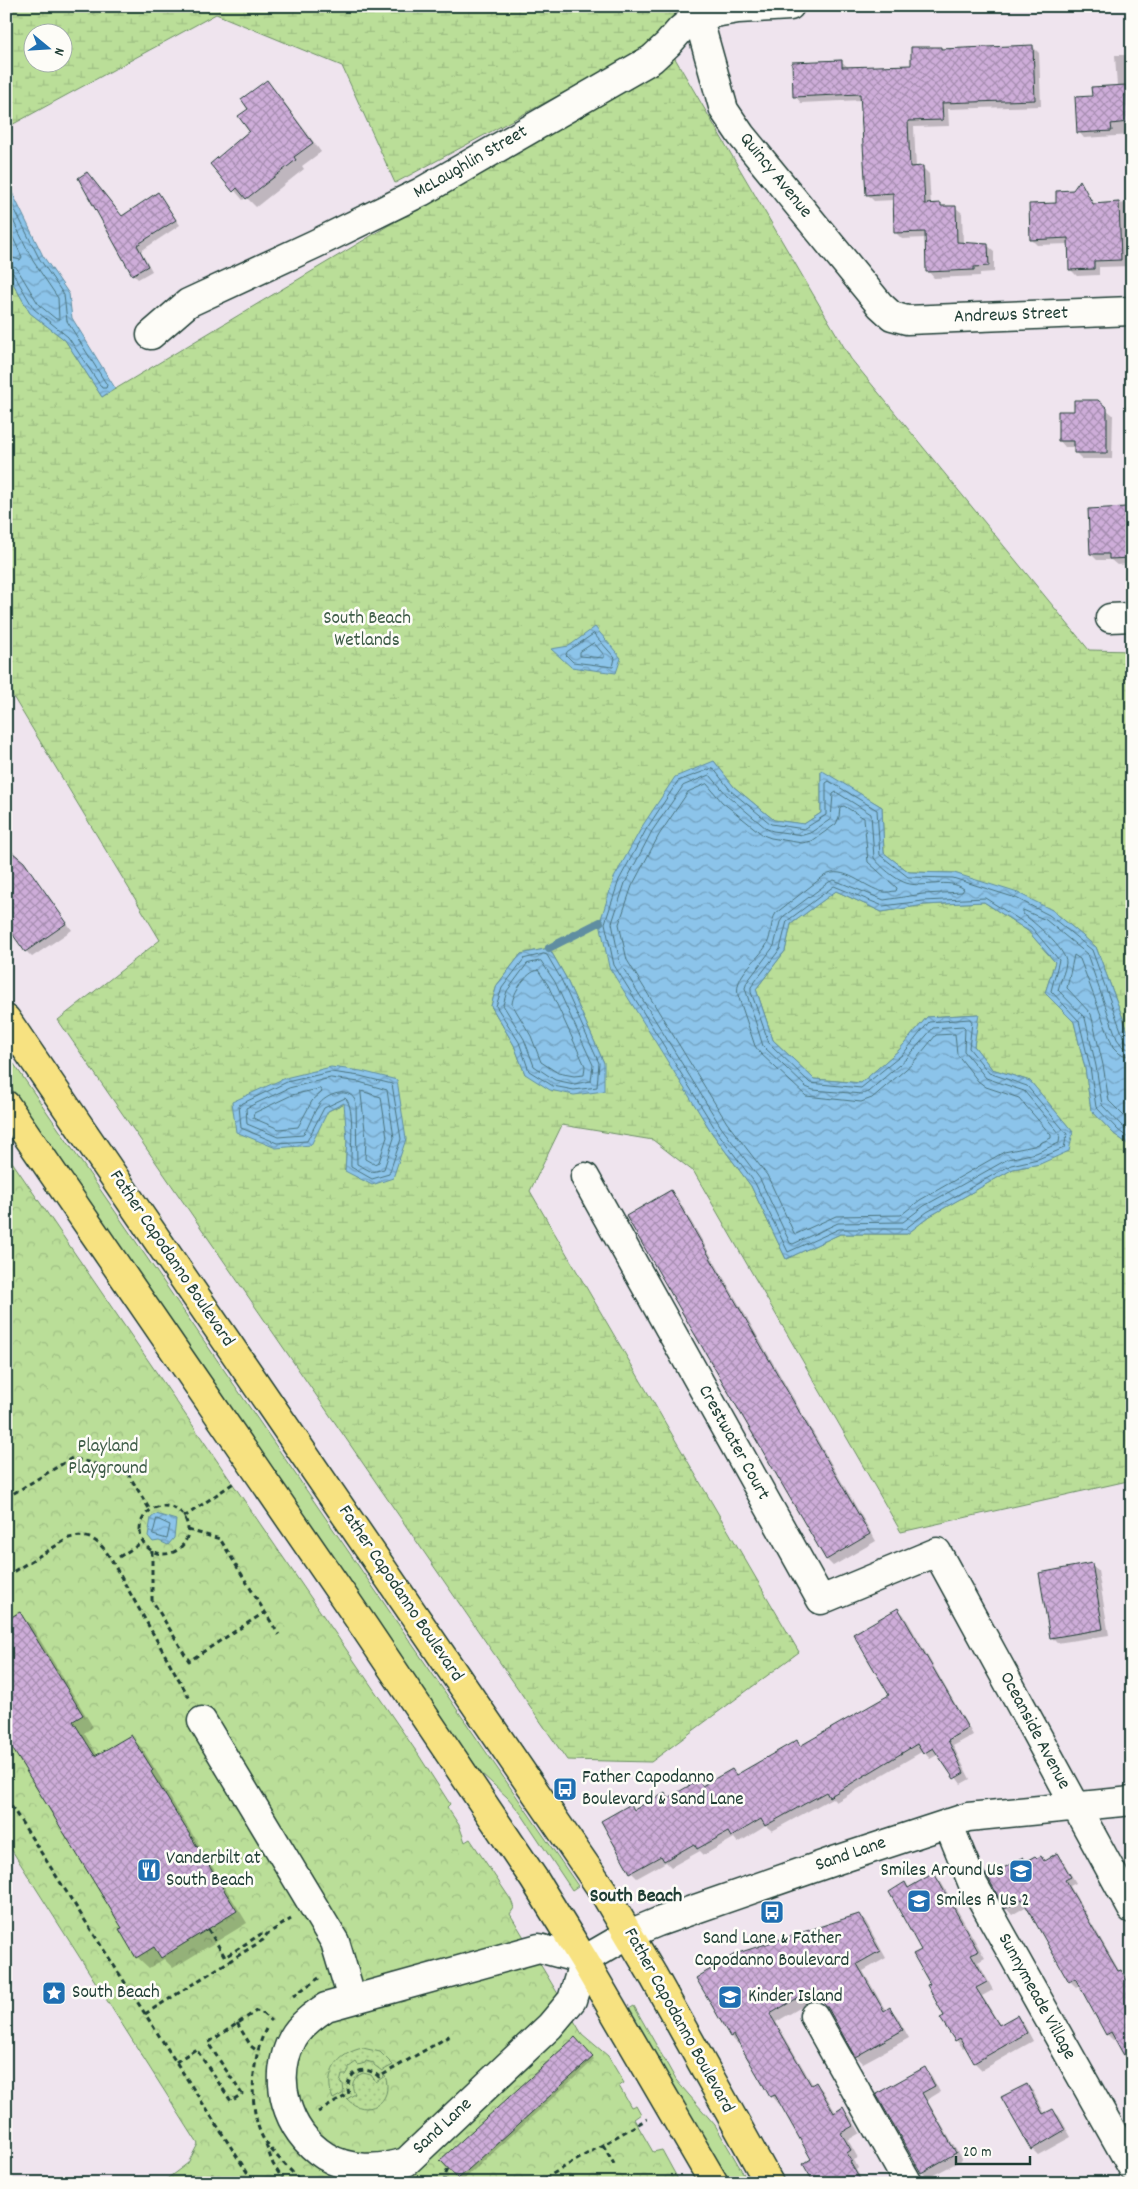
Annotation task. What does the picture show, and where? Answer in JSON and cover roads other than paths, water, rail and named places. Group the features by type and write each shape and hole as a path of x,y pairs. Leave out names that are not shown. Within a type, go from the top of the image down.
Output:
{"main road":[{"name":"Father Capodanno Boulevard","path":"6,1019 603,1891 769,2183"},
{"path":"6,1105 436,1732 534,1879 584,1960 714,2183"}],"street":[{"path":"696,11 790,6"},
{"name":"Quincy Avenue","path":"696,11 724,110 747,142 880,305 892,316"},
{"name":"McLaughlin Street","path":"151,335 188,303 421,192 643,64 663,49 696,11"},
{"name":"Andrews Street","path":"892,316 908,320 1132,311"},
{"name":"Crestwater Court","path":"585,1177 821,1600 937,1552"},
{"name":"Oceanside Avenue","path":"937,1552 1132,1909"},
{"path":"202,1721 335,1942 352,1999"},
{"name":"Sand Lane","path":"584,1960 540,1948 326,2007 308,2019 294,2037 285,2056 282,2076 284,2099 295,2125 308,2141 325,2156 349,2165 372,2168 391,2167 406,2162 550,2026 572,2000 584,1960 629,1934 834,1860 968,1817 1132,1801"},
{"name":"Sunnymeade Village","path":"948,1823 972,1882 1132,2166"},
{"path":"814,2016 908,2183"}],"water":[{"path":"6,180 43,256 69,294 72,318 115,388 102,397 65,340 30,313 6,271"},
{"path":"595,627 621,658 616,673 571,667 551,649 569,646"},
{"path":"714,761 734,787 774,820 804,824 821,813 821,770 882,807 884,853 909,872 954,873 1018,893 1052,910 1096,947 1132,1042 1132,1147 1114,1134 1091,1110 1085,1068 1074,1022 1045,993 1055,962 1028,931 984,902 924,905 882,912 836,891 791,924 785,951 756,989 773,1040 814,1079 861,1083 899,1050 927,1017 979,1014 974,1046 992,1069 1030,1081 1073,1132 1069,1151 1040,1164 1013,1169 930,1216 907,1234 840,1234 786,1259 751,1186 712,1133 609,967 600,922 614,878 643,825 675,777"},
{"path":"549,948 565,976 604,1063 604,1091 574,1095 550,1090 525,1074 514,1045 491,1006 497,985 521,954"},
{"path":"331,1067 361,1071 397,1080 406,1139 393,1178 372,1185 345,1171 347,1140 344,1103 328,1111 311,1145 276,1148 236,1132 232,1102 285,1078"},
{"path":"156,1514 176,1520 174,1538 168,1545 159,1541 153,1542 148,1536 151,1518"}],"waterway":[{"path":"549,948 600,922"}],"place":[{"name":"Father Capodanno Boulevard & Sand Lane","path":"565,1789"},
{"name":"Vanderbilt at South Beach","path":"149,1870"},
{"name":"Smiles Around Us","path":"1021,1871"},
{"name":"Smiles R Us 2","path":"919,1901"},
{"name":"Sand Lane & Father Capodanno Boulevard","path":"772,1912"},
{"name":"South Beach","path":"54,1993"},
{"name":"Kinder Island","path":"730,1997"}],"district":[{"name":"South Beach","path":"636,1897"}],"park label":[{"name":"South Beach Wetlands","path":"367,630"},
{"name":"Playland Playground","path":"108,1458"}]}
